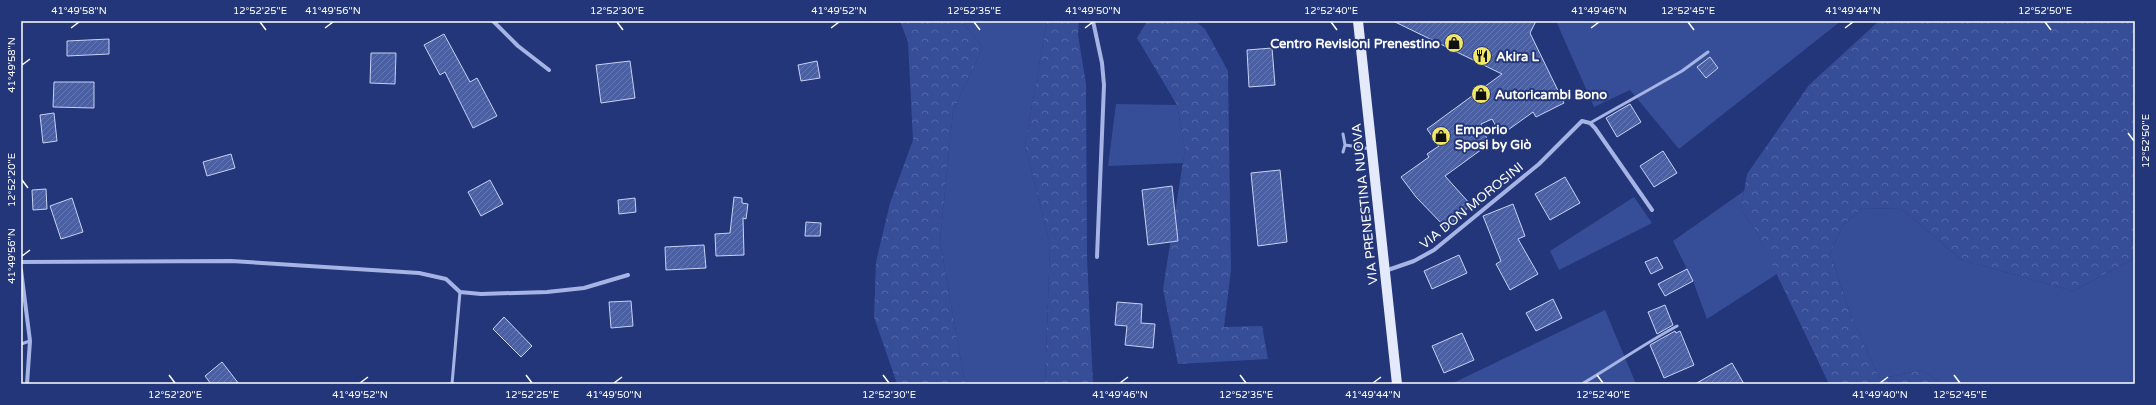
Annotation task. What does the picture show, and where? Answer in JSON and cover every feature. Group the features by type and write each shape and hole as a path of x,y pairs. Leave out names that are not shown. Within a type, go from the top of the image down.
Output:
{"main road":[{"name":"VIA PRENESTINA NUOVA","path":"1358,21 1397,384"}],"street":[{"path":"493,21 518,46 549,70"},
{"path":"1093,21 1102,63 1104,85 1097,257"},
{"name":"VIA DON MOROSINI","path":"1384,271 1414,261 1434,250 1539,164 1577,124 1582,121 1590,123"},
{"path":"1590,123 1652,210"},
{"path":"21,262 231,261 404,272 446,279 460,292 481,294 546,292 584,288 628,275"},
{"path":"21,270 30,341 27,384"}],"lane":[{"path":"1590,123 1682,71 1708,52"},
{"path":"1343,134 1345,144 1343,152"},
{"path":"1345,144 1371,149"},
{"path":"452,384 460,292"},
{"path":"1582,384 1615,365 1645,343 1677,326"},
{"path":"21,344 30,341"}],"green space":[{"path":"900,21 961,21 983,47 953,111 940,241 965,384 897,384 874,317 876,262 890,203 913,140 908,42"},
{"path":"961,21 1047,21 1025,145 1050,245 1045,384 965,384 940,241 953,111 983,47"},
{"path":"1047,21 1079,21 1078,35 1086,84 1087,259 1093,384 1045,384 1050,245 1025,145"},
{"path":"1147,21 1195,21 1205,29 1228,71 1231,270 1224,327 1262,326 1268,359 1178,364 1163,289 1185,149 1177,105 1137,38"},
{"path":"1556,21 1841,21 1679,149 1630,90 1594,107"},
{"path":"1879,21 2135,21 2135,258 2073,291 1962,260 1902,209 1862,208 1843,225 1830,253 1852,318 1880,379 1921,370 1943,384 1829,384 1756,231 1741,209 1747,174 1809,85"},
{"path":"1116,104 1177,105 1185,149 1183,163 1108,166"},
{"path":"1744,191 1741,209 1756,231 1777,274 1707,319 1693,281 1673,241"},
{"path":"1634,197 1652,223 1559,270 1550,251"},
{"path":"1862,208 1902,209 1962,260 2073,291 2135,258 2135,384 1943,384 1921,370 1880,379 1852,318 1830,253 1843,225"},
{"path":"1605,310 1636,384 1451,384"}],"building":[{"path":"1393,21 1536,21 1530,33 1564,103 1536,117 1533,112 1501,135 1492,119 1481,124 1489,144 1445,176 1471,205 1446,228 1416,197 1401,177 1429,157 1427,154 1439,146 1427,129 1502,74"},
{"path":"444,34 470,82 477,78 497,116 473,128 445,72 440,75 424,45"},
{"path":"109,39 109,54 67,56 67,41"},
{"path":"1272,48 1275,85 1249,87 1247,50"},
{"path":"371,53 396,53 395,84 370,83"},
{"path":"1710,57 1718,68 1706,78 1697,67"},
{"path":"630,61 635,98 601,103 596,65"},
{"path":"817,61 820,78 801,81 798,65"},
{"path":"54,82 94,82 94,108 53,107"},
{"path":"1630,104 1641,122 1617,137 1606,118"},
{"path":"54,113 57,141 43,143 40,115"},
{"path":"1663,151 1677,173 1654,187 1640,166"},
{"path":"231,154 235,168 207,176 203,162"},
{"path":"1280,170 1287,242 1258,246 1251,173"},
{"path":"1565,177 1580,203 1550,220 1535,194"},
{"path":"490,180 503,204 481,216 468,192"},
{"path":"1172,186 1178,241 1148,245 1142,190"},
{"path":"46,189 47,209 33,210 32,190"},
{"path":"734,197 742,198 742,203 748,204 746,219 743,218 744,255 716,256 715,234 730,233"},
{"path":"72,198 83,232 61,239 50,206"},
{"path":"635,198 636,212 619,214 618,200"},
{"path":"1513,204 1525,236 1518,239 1538,274 1510,290 1496,264 1501,261 1483,216"},
{"path":"806,222 821,223 820,236 805,236"},
{"path":"704,245 706,268 666,270 665,247"},
{"path":"1459,255 1467,273 1432,289 1424,271"},
{"path":"1657,257 1663,268 1651,274 1645,262"},
{"path":"1687,269 1693,281 1665,296 1658,284"},
{"path":"1553,299 1562,318 1536,331 1526,313"},
{"path":"631,301 633,326 611,328 609,302"},
{"path":"1117,302 1142,304 1141,323 1155,324 1153,348 1125,345 1127,326 1115,325"},
{"path":"1665,305 1673,325 1657,334 1648,312"},
{"path":"504,317 532,346 521,357 493,329"},
{"path":"1675,331 1676,333 1680,331 1694,365 1664,378 1650,345"},
{"path":"1462,333 1474,360 1444,373 1432,346"},
{"path":"222,362 239,384 211,384 205,376"},
{"path":"1732,363 1744,384 1695,384"}],"place":[{"name":"Centro Revisioni Prenestino","path":"1454,43"},
{"name":"Akira L","path":"1482,56"},
{"name":"Autoricambi Bono","path":"1481,94"},
{"name":"Emporio Sposi by Giò","path":"1441,136"}]}
